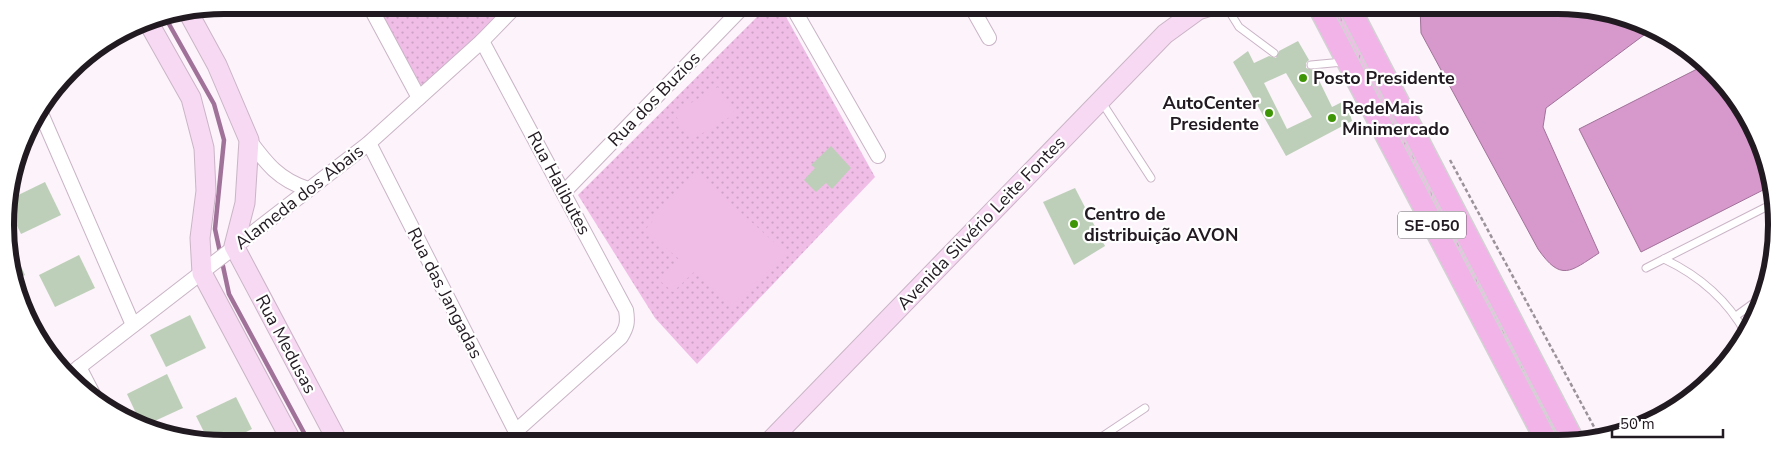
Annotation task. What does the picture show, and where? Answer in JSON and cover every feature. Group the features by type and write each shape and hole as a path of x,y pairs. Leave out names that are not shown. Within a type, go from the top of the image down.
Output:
{"main road":[{"name":"SE-050","path":"1322,14 1544,435"},
{"name":"SE-050","path":"1353,14 1570,435"}],"street":[{"path":"374,14 419,98"},
{"name":"Alameda dos Abais","path":"74,371 369,143 482,41 508,14"},
{"name":"Rua dos Buzios","path":"564,192 736,14"},
{"path":"797,14 878,156"},
{"path":"976,14 989,38"},
{"name":"Avenida Silvério Leite Fontes","path":"776,435 1100,99 1165,34 1194,14"},
{"path":"191,17 217,65 249,140 276,174 293,184 308,189"},
{"path":"151,27 190,98 204,148 206,191 200,238 203,271 288,435"},
{"name":"Rua Halibutes","path":"482,41 626,310 627,327 621,337 521,435"},
{"path":"43,118 133,325"},
{"path":"232,248 245,204 249,140"},
{"name":"Rua das Jangadas","path":"369,143 518,435"},
{"name":"Rua Medusas","path":"232,248 334,435"}],"lane":[{"path":"1231,14 1239,27 1274,53"},
{"path":"1311,65 1346,62"},
{"path":"1100,99 1151,178"},
{"path":"1646,268 1767,206"},
{"path":"1664,259 1687,269 1718,293 1742,327"},
{"path":"1736,316 1752,304"},
{"path":"1104,435 1145,408"}],"path":[{"path":"1447,155 1596,431"}],"green space":[{"path":"382,14 501,14 424,91"},
{"path":"760,14 784,14 875,177 697,364 655,318 578,195"},
{"path":"1329,14 1344,14 1567,435 1554,435"},
{"path":"718,87 735,114 691,140 674,113"},
{"path":"695,171 787,254 732,305 694,272 673,292 659,280 679,259 645,230"}],"shaded area":[{"path":"1420,14 1571,14 1612,21 1645,33 1644,35 1546,108 1543,127 1599,253 1573,269 1566,270 1560,270 1546,259 1538,249 1421,33"},
{"path":"1699,68 1725,96 1747,131 1761,170 1765,189 1641,252 1579,129"}],"building":[{"path":"1298,41 1309,60 1306,63 1306,68 1314,70 1332,107 1346,100 1352,121 1286,156 1233,62 1248,51 1254,63 1269,56 1276,58 1279,51","holes":["1286,73 1312,117 1287,129 1264,83"]},
{"path":"831,146 851,168 832,189 826,183 816,192 804,180 815,168 811,165"},
{"path":"45,182 61,215 21,234 14,220 16,196"},
{"name":"Centro de distribuição AVON","path":"1075,188 1105,246 1074,265 1043,202"},
{"path":"79,255 95,288 55,307 39,275"},
{"path":"17,257 25,275 21,277"},
{"path":"190,315 206,348 166,367 150,335"},
{"path":"167,374 183,408 152,422 138,416 127,394"},
{"path":"236,397 252,429 240,435 205,434 196,416"}],"waterway":[{"path":"168,22 214,104 224,140 215,229 229,294 305,435"}],"place":[{"name":"Posto Presidente","path":"1303,78"},
{"name":"AutoCenter Presidente","path":"1269,113"},
{"name":"RedeMais Minimercado","path":"1332,118"},
{"name":"Centro de distribuição AVON","path":"1074,224"}]}
